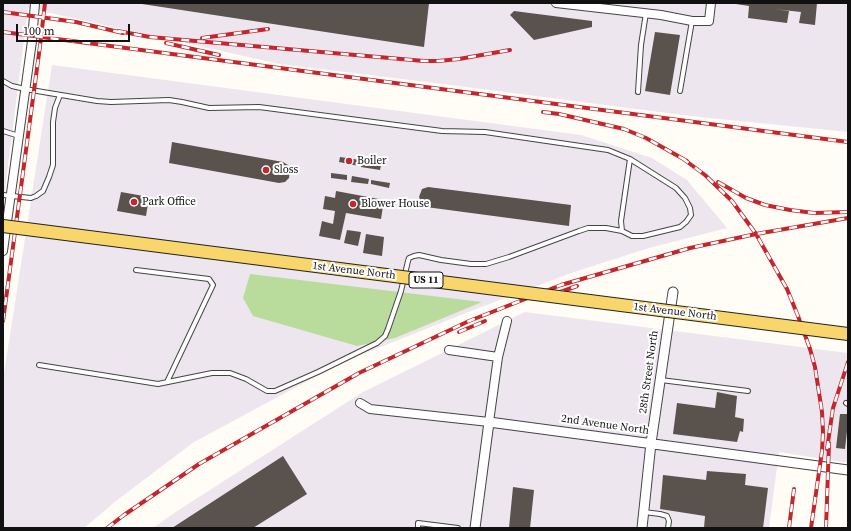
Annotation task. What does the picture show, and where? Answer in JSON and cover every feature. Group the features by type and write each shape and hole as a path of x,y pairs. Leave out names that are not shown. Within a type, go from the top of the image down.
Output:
{"main road":[{"name":"1st Avenue North","path":"3,226 848,334"}],"street":[{"path":"3,251 7,196 19,136 32,41 35,3"},
{"path":"556,3 646,13 692,21 709,21 711,3"},
{"name":"28th Street North","path":"642,528 651,443 673,292"},
{"path":"475,528 498,357 507,321"},
{"path":"448,350 498,357"},
{"name":"2nd Avenue North","path":"360,403 370,409 489,422 848,470"}],"lane":[{"path":"638,92 641,45 646,13"},
{"path":"680,91 692,21"},
{"path":"3,81 12,86 25,89 97,101 170,100 209,108 259,107 442,131 485,132 608,150 630,159 676,188 685,198 690,208 691,215 686,222 680,226 643,236 632,236 622,231 606,228 588,228 509,258 486,264 471,264 419,255 409,258 401,291 388,329 377,343 275,391 267,391 246,379 230,373 212,373 158,384 39,365"},
{"path":"7,196 31,198 43,191 53,165 53,122 55,108 60,95"},
{"path":"3,131 19,136"},
{"path":"622,231 621,221 630,159"},
{"path":"136,270 209,279 213,285 167,382"},
{"path":"660,380 748,391"},
{"path":"644,512 667,516 669,521 668,528"},
{"path":"418,528 418,522 441,527 458,528"}],"shaded area":[{"path":"3,3 848,3 848,132 690,116 280,64 28,8 3,205"},
{"path":"52,65 581,135 652,158 687,180 727,228 649,248 574,272 343,362 194,442 116,501 84,528 3,528 3,380"},
{"path":"525,312 848,353 848,463 779,452 769,528 153,528 177,511 363,392"}],"green space":[{"path":"250,274 482,302 395,338 357,346 253,316 243,298"}],"building":[{"path":"142,3 429,3 424,47"},
{"path":"736,3 817,3 815,25 799,23 801,12 774,9 789,11 787,23 748,18 749,6"},
{"path":"514,11 592,21 592,27 534,40 510,15"},
{"path":"655,32 680,35 670,95 645,91"},
{"path":"172,142 283,162 288,165 290,169 289,178 285,182 279,183 169,163"},
{"name":"Boiler","path":"340,157 360,160 359,166 339,162"},
{"name":"Boiler","path":"362,161 381,165 380,170 361,167"},
{"name":"Boiler","path":"331,173 347,175 347,180 331,178"},
{"name":"Boiler","path":"352,176 369,179 368,184 351,182"},
{"name":"Boiler","path":"371,180 390,183 389,188 371,184"},
{"path":"428,187 571,205 569,226 426,207 422,204 419,197 422,189"},
{"name":"Blower House","path":"336,191 384,200 381,219 346,213 340,240 319,236 322,221 333,224 335,211 323,209 325,196 335,198"},
{"name":"Park Office","path":"121,192 149,197 146,216 117,211"},
{"path":"347,230 361,232 358,246 344,243"},
{"path":"366,234 384,237 382,256 363,253"},
{"path":"717,392 737,396 735,417 744,419 743,432 740,431 737,442 673,434 677,403 715,408"},
{"path":"840,414 848,414 845,449 836,448"},
{"path":"283,456 307,494 253,528 172,528"},
{"path":"707,471 746,474 745,485 768,488 763,528 704,528 705,516 660,509 663,475 706,480"},
{"path":"513,487 534,490 530,528 509,528"}],"railway":[{"path":"3,321 45,3"},
{"path":"3,12 76,22 123,33"},
{"path":"202,38 268,29"},
{"path":"118,31 150,37 424,61 459,59 510,50"},
{"path":"3,32 848,142"},
{"path":"166,43 219,55"},
{"path":"543,112 559,114 624,129 646,138 687,161"},
{"path":"682,158 705,175 732,201 756,234 787,289 810,349 815,367 822,412 823,432 822,451 811,528"},
{"path":"718,182 746,198 765,205 814,213 848,212"},
{"path":"107,528 199,464 359,373 469,321 561,285 690,248 756,234 848,218"},
{"path":"541,299 577,286"},
{"path":"459,332 485,321"},
{"path":"827,449 833,408 848,362"},
{"path":"826,528 829,443"},
{"path":"789,528 794,489"}],"place":[{"name":"Boiler","path":"349,161"},
{"name":"Sloss","path":"266,170"},
{"name":"Park Office","path":"134,202"},
{"name":"Blower House","path":"353,204"}]}
